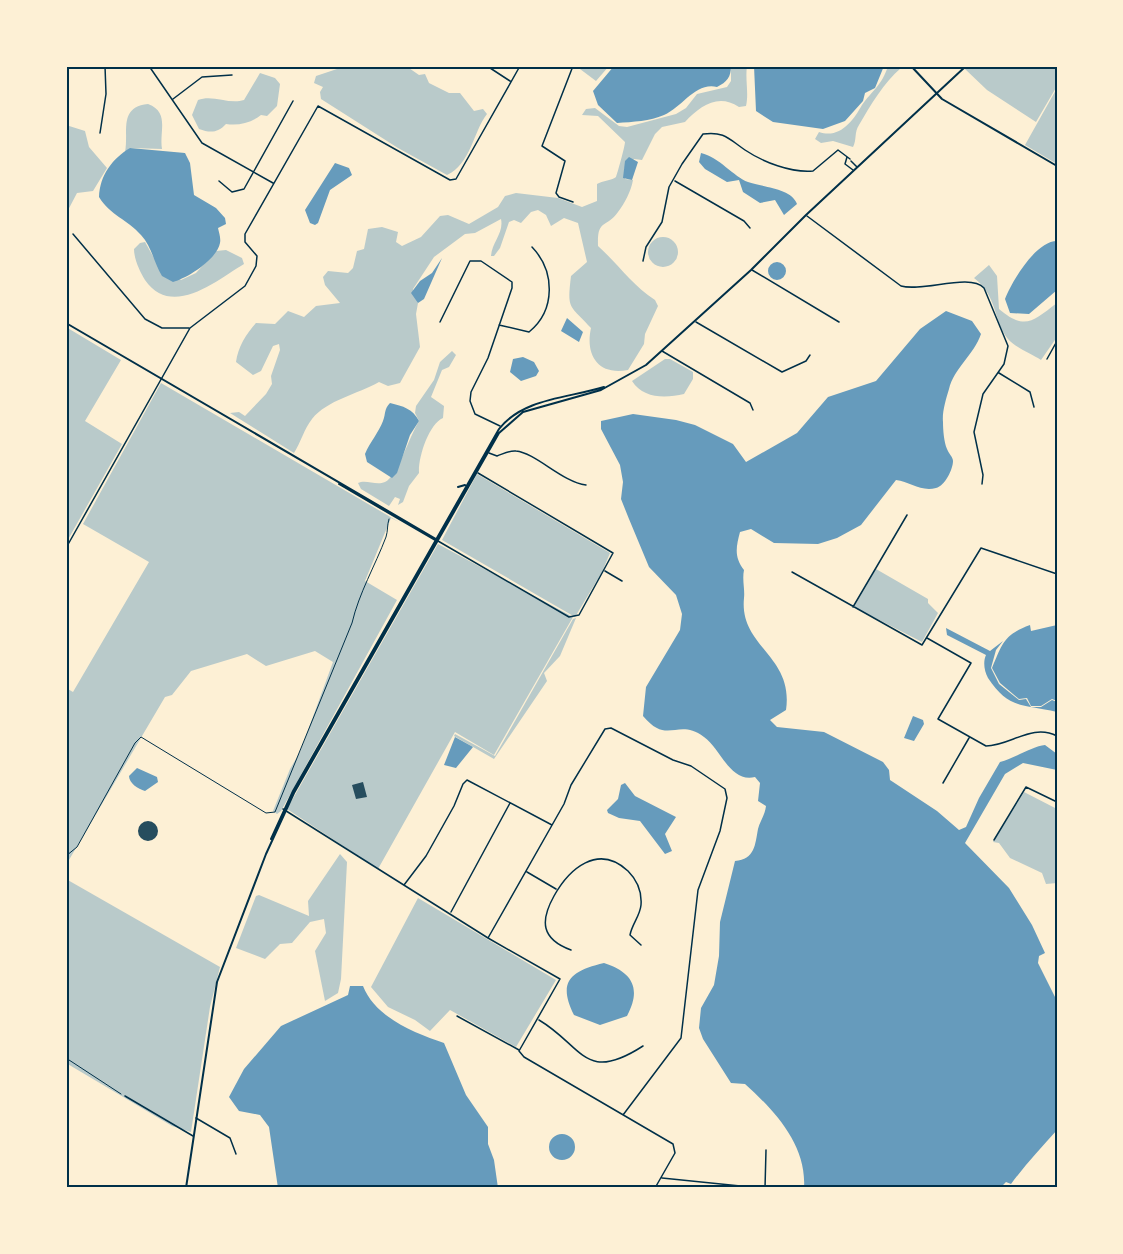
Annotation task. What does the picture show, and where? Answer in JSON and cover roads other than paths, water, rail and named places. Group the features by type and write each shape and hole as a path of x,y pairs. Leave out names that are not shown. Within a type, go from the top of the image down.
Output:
{"main road":[{"path":"911,66 936,94 1057,166"},
{"path":"186,1188 216,987 284,810 502,427 514,414 526,408 613,384 636,372 751,270 806,215 966,66"},
{"path":"66,323 436,540"},
{"path":"436,540 468,484 489,453 502,427"},
{"path":"330,478 436,540"},
{"path":"458,487 468,484"},
{"path":"430,536 439,533"}],"street":[{"path":"100,133 106,94 105,66"},
{"path":"149,66 202,143 274,183"},
{"path":"487,66 511,81"},
{"path":"66,548 190,328 237,294 251,277 257,256 245,242 245,234 318,106 450,180 456,179 520,66"},
{"path":"573,66 542,146 565,161 556,193 573,202"},
{"path":"172,99 202,77 232,75"},
{"path":"219,181 232,192 239,192 253,172 293,101"},
{"path":"644,261 646,247 662,222 667,194 682,164 703,134 716,132 725,134 757,156 795,170 813,171 838,150 850,159 856,169"},
{"path":"850,159 845,164 856,169"},
{"path":"674,181 744,221 750,228"},
{"path":"806,215 901,286 915,288 972,282 982,285 1008,341 1006,357 983,394 974,432 983,475 982,484"},
{"path":"73,234 145,319 162,328 190,328"},
{"path":"498,325 529,332 540,319 549,296 551,282 545,263 532,247"},
{"path":"440,322 470,261 476,260 512,282 512,288 488,358 471,392 470,401 475,414 502,427"},
{"path":"751,270 839,322"},
{"path":"695,321 782,372 806,361 810,355"},
{"path":"1047,359 1057,341"},
{"path":"662,350 750,403 753,410"},
{"path":"998,373 1030,392 1034,407"},
{"path":"489,453 497,456 512,451 522,453 586,485"},
{"path":"436,540 571,618 579,615 613,553 476,472"},
{"path":"852,607 907,515"},
{"path":"792,573 919,644 924,643 981,548 1057,574"},
{"path":"604,570 622,581"},
{"path":"927,638 971,663 938,719 986,746 1020,735 1044,732 1057,736"},
{"path":"488,938 552,826 601,732 608,728 691,766 722,786 728,793 720,831 698,890 681,1038 623,1115"},
{"path":"943,783 969,737"},
{"path":"404,885 426,855 454,806 464,781 471,780 552,826"},
{"path":"994,840 1026,787 1057,802"},
{"path":"450,913 511,802"},
{"path":"284,810 488,938 560,979 519,1051"},
{"path":"571,950 553,941 545,926 546,910 570,871 586,862 606,861 623,868 633,878 640,892 640,909 630,935 641,945"},
{"path":"526,872 557,890"},
{"path":"457,1016 673,1144 675,1154 655,1188"},
{"path":"538,1019 552,1028 571,1048 597,1062 619,1061 643,1046"},
{"path":"125,1096 194,1136"},
{"path":"195,1118 230,1138 236,1154"},
{"path":"765,1188 766,1150"},
{"path":"661,1178 760,1188"}],"water":[{"path":"614,66 731,66 728,79 723,83 717,87 702,88 664,115 647,120 617,123 598,105 593,91"},
{"path":"754,66 884,66 875,88 865,93 863,101 845,121 823,129 773,122 756,111"},
{"path":"130,148 185,153 190,163 194,195 216,208 225,218 226,224 218,228 220,243 214,255 194,272 173,282 162,276 141,235 109,209 99,197 108,168"},
{"path":"701,153 708,155 748,182 783,191 797,204 784,215 775,200 760,203 743,192 739,180 727,182 705,169 699,162"},
{"path":"629,157 638,162 632,180 623,178 625,161"},
{"path":"335,163 349,168 352,175 330,190 318,223 315,225 310,223 305,210"},
{"path":"1057,241 1057,290 1029,314 1010,313 1005,299 1013,282 1033,255 1049,243"},
{"path":"442,258 424,299 418,303 411,293 420,281 432,273"},
{"path":"777,262 783,265 786,271 783,277 777,280 771,277 768,271 771,265"},
{"path":"946,311 972,321 981,334 978,342 955,374 946,401 943,418 944,436 953,464 945,481 939,487 931,489 896,480 861,525 837,538 818,544 774,543 751,529 740,532 737,552 744,570 745,615 757,640 775,663 786,691 786,710 770,720 777,727 824,732 883,762 889,770 890,780 937,811 959,830 966,827 979,798 1000,762 1045,745 1057,754 1057,770 1023,763 1005,774 965,843 1009,888 1032,925 1045,953 1039,956 1038,963 1057,1001 1057,1130 1011,1184 1006,1182 1000,1188 804,1188 804,1172 800,1157 786,1130 767,1105 745,1084 731,1083 703,1039 699,1028 701,1008 714,985 719,956 720,922 735,861 747,857 753,850 766,806 758,801 760,783 755,777 739,775 732,770 704,737 687,730 659,729 643,716 646,687 680,630 682,614 676,595 649,567 621,499 623,482 620,465 601,429 601,421 633,414 695,425 733,444 746,462 797,433 828,397 876,381 920,329"},
{"path":"567,318 583,332 579,342 561,331"},
{"path":"523,357 534,362 539,371 536,376 521,381 510,372 513,359"},
{"path":"390,403 407,409 419,421 410,435 397,473 392,478 367,462 365,454"},
{"path":"1030,625 1031,631 1057,625 1057,701 1052,699 1041,706 1031,706 1027,698 1019,699 1000,683 992,668 1001,647 1009,637"},
{"path":"946,628 990,651 1003,641 996,650 991,668 999,684 1019,700 1026,699 1031,707 1010,701 996,688 985,669 986,655 947,635"},
{"path":"1052,700 1057,702 1057,712 1031,707 1041,707"},
{"path":"913,716 923,720 924,724 914,741 904,738"},
{"path":"455,737 473,747 456,768 444,765"},
{"path":"137,768 157,777 158,782 145,791 137,787 129,776"},
{"path":"625,783 635,796 676,817 665,834 672,851 665,854 640,821 619,818 608,813 607,810 618,799 621,785"},
{"path":"604,963 628,976 634,989 634,997 627,1016 600,1025 574,1015 569,1003 567,986 576,974"},
{"path":"350,986 363,986 376,1007 386,1015 408,1029 444,1043 466,1095 488,1127 488,1144 494,1160 498,1188 278,1188 269,1127 260,1115 239,1111 229,1097 244,1069 281,1026 348,995"},
{"path":"562,1134 571,1138 575,1147 571,1156 562,1160 553,1156 549,1147 553,1138"}]}
